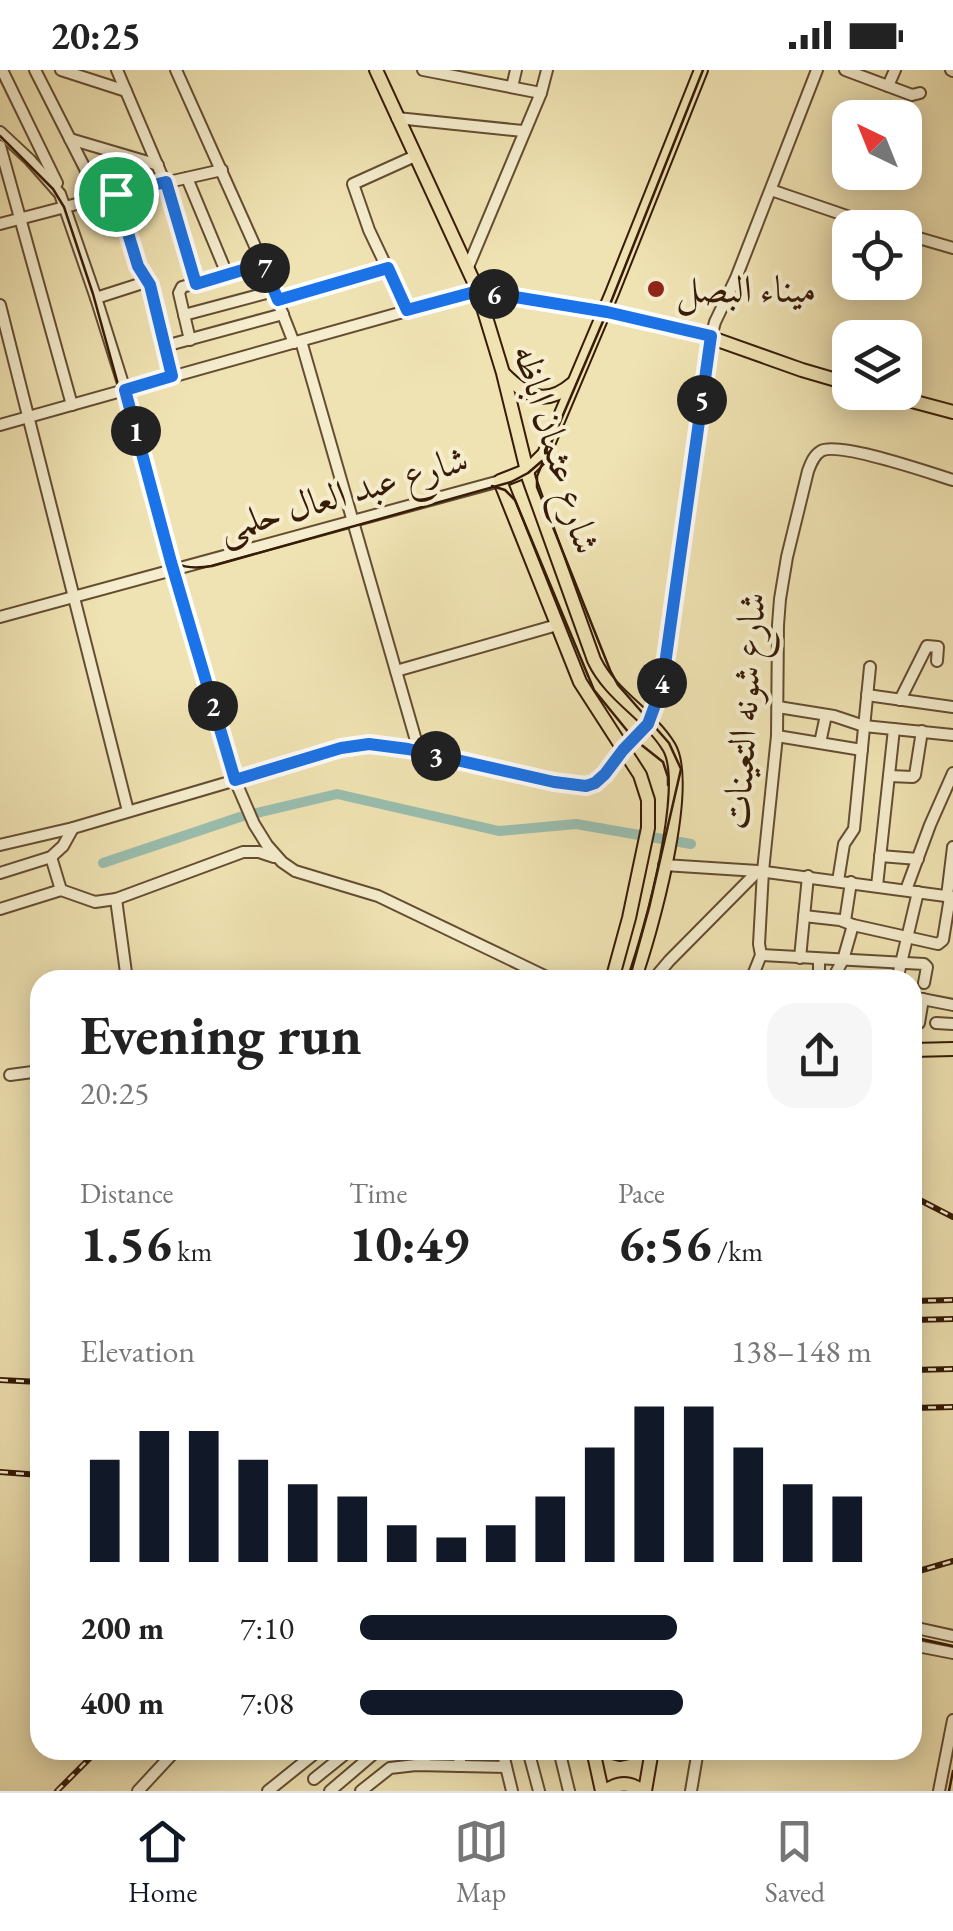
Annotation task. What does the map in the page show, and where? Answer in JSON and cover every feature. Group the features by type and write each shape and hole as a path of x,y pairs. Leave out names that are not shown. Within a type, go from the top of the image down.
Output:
{"main road":[{"name":"شارع عثمان اباظه","path":"376,70 478,291 547,532 599,671 674,758 678,780 675,816 638,970"},
{"path":"528,470 544,454 701,70"},
{"path":"478,291 604,312 711,336 832,379"},
{"path":"503,373 522,390 542,397 562,392 574,382"},
{"path":"922,404 953,412"},
{"path":"920,410 953,422"},
{"name":"شارع عبد العال حلمى","path":"500,481 528,470"},
{"name":"شارع عثمان اباظه","path":"500,481 587,695 640,776 648,800 648,828 615,970"},
{"path":"922,1050 953,1049"},
{"path":"596,1760 604,1791 622,1784 643,1791 650,1760"}],"street":[{"path":"2,70 50,166 96,298 235,780 254,824 280,860"},
{"path":"35,70 100,198"},
{"path":"61,70 126,91"},
{"path":"118,70 166,182 196,284"},
{"path":"176,70 298,342 354,521 419,752"},
{"path":"423,70 482,75 541,93"},
{"path":"512,87 516,70"},
{"path":"468,267 548,70"},
{"path":"0,844 73,828 355,745 383,745 576,786 595,783 605,774 648,724 662,686 711,336 817,70"},
{"path":"845,70 915,96 920,93"},
{"path":"888,86 895,70"},
{"path":"397,118 523,132"},
{"path":"0,132 53,184 65,207"},
{"path":"70,139 158,165"},
{"path":"0,146 72,405"},
{"path":"407,310 369,230 353,184 415,156"},
{"path":"0,224 222,170"},
{"path":"186,178 227,274"},
{"path":"771,190 832,211"},
{"path":"116,194 138,266 148,282 172,376"},
{"path":"922,239 953,248"},
{"path":"190,340 180,290 263,264"},
{"path":"184,315 388,268"},
{"path":"96,298 148,282"},
{"path":"0,425 478,291"},
{"path":"0,305 128,810"},
{"path":"165,346 283,314"},
{"name":"شارع شونه التعينات","path":"755,970 761,955 761,871 777,736 778,625 783,579 811,462 821,451 835,448 953,480"},
{"name":"شارع عبد العال حلمى","path":"0,617 500,481"},
{"path":"396,671 557,625"},
{"path":"900,700 928,646 938,647 937,661"},
{"path":"838,880 844,844 854,829 870,668"},
{"path":"867,695 953,707"},
{"path":"778,708 826,714 864,726 953,735"},
{"path":"820,743 826,714"},
{"path":"876,886 894,728"},
{"path":"889,776 915,775 922,732"},
{"path":"777,736 862,750"},
{"path":"900,970 909,937 912,891 925,824 953,773"},
{"path":"0,873 51,857 73,828"},
{"path":"804,916 941,943 950,897 953,847"},
{"path":"0,908 61,890 95,902 116,899 243,852 266,854 307,876 378,896 532,970"},
{"path":"880,856 918,859"},
{"path":"51,857 61,890"},
{"path":"664,865 808,876 950,897"},
{"path":"663,970 761,871"},
{"path":"800,958 808,876"},
{"path":"839,970 849,923 851,882"},
{"path":"116,899 126,970"},
{"path":"761,955 926,965 924,983"},
{"path":"819,959 819,970"},
{"path":"922,999 953,1006"},
{"path":"936,1023 953,1024"},
{"path":"10,1075 30,1072"},
{"path":"922,1629 953,1636"},
{"path":"922,1647 953,1654"},
{"path":"939,1791 953,1720"},
{"path":"138,1791 167,1760"},
{"path":"276,1788 307,1760"},
{"path":"314,1780 338,1760"},
{"path":"302,1764 326,1791 365,1760"},
{"path":"383,1760 390,1768"},
{"path":"424,1760 424,1766"},
{"path":"458,1766 460,1760"},
{"path":"504,1760 512,1791"},
{"path":"530,1760 538,1791"},
{"path":"561,1760 569,1791"},
{"path":"691,1791 696,1760"},
{"path":"361,1791 390,1768 506,1767"}],"waterway":[{"path":"103,863 240,817 337,794 499,831 576,824 691,844"}],"tram line":[{"path":"632,970 681,769 669,743 618,685 610,670 537,487 537,476 703,70"},
{"path":"0,136 53,189 64,207 93,294 164,551 173,561 192,567 212,566 511,482 542,461"},
{"path":"492,486 505,490 515,500 594,690 634,739 663,762 668,785"},
{"path":"922,1639 953,1646"},
{"path":"949,1791 953,1771"}],"railway":[{"path":"922,1201 953,1217"},
{"path":"922,1301 953,1300"},
{"path":"922,1320 953,1319"},
{"path":"922,1370 953,1369"},
{"path":"0,1380 30,1382"},
{"path":"922,1408 953,1407"},
{"path":"0,1472 30,1474"},
{"path":"922,1570 953,1561"},
{"path":"57,1791 88,1760"}],"place":[{"name":"ميناء البصل","path":"656,289"}],"route":[{"path":"166,182 196,284 263,264 278,300 388,268 407,310 478,291 607,312 711,336 662,686 648,724 595,783 576,786 369,744 341,748 235,780 125,390 172,376 150,285 140,272 116,194 166,182"}]}
